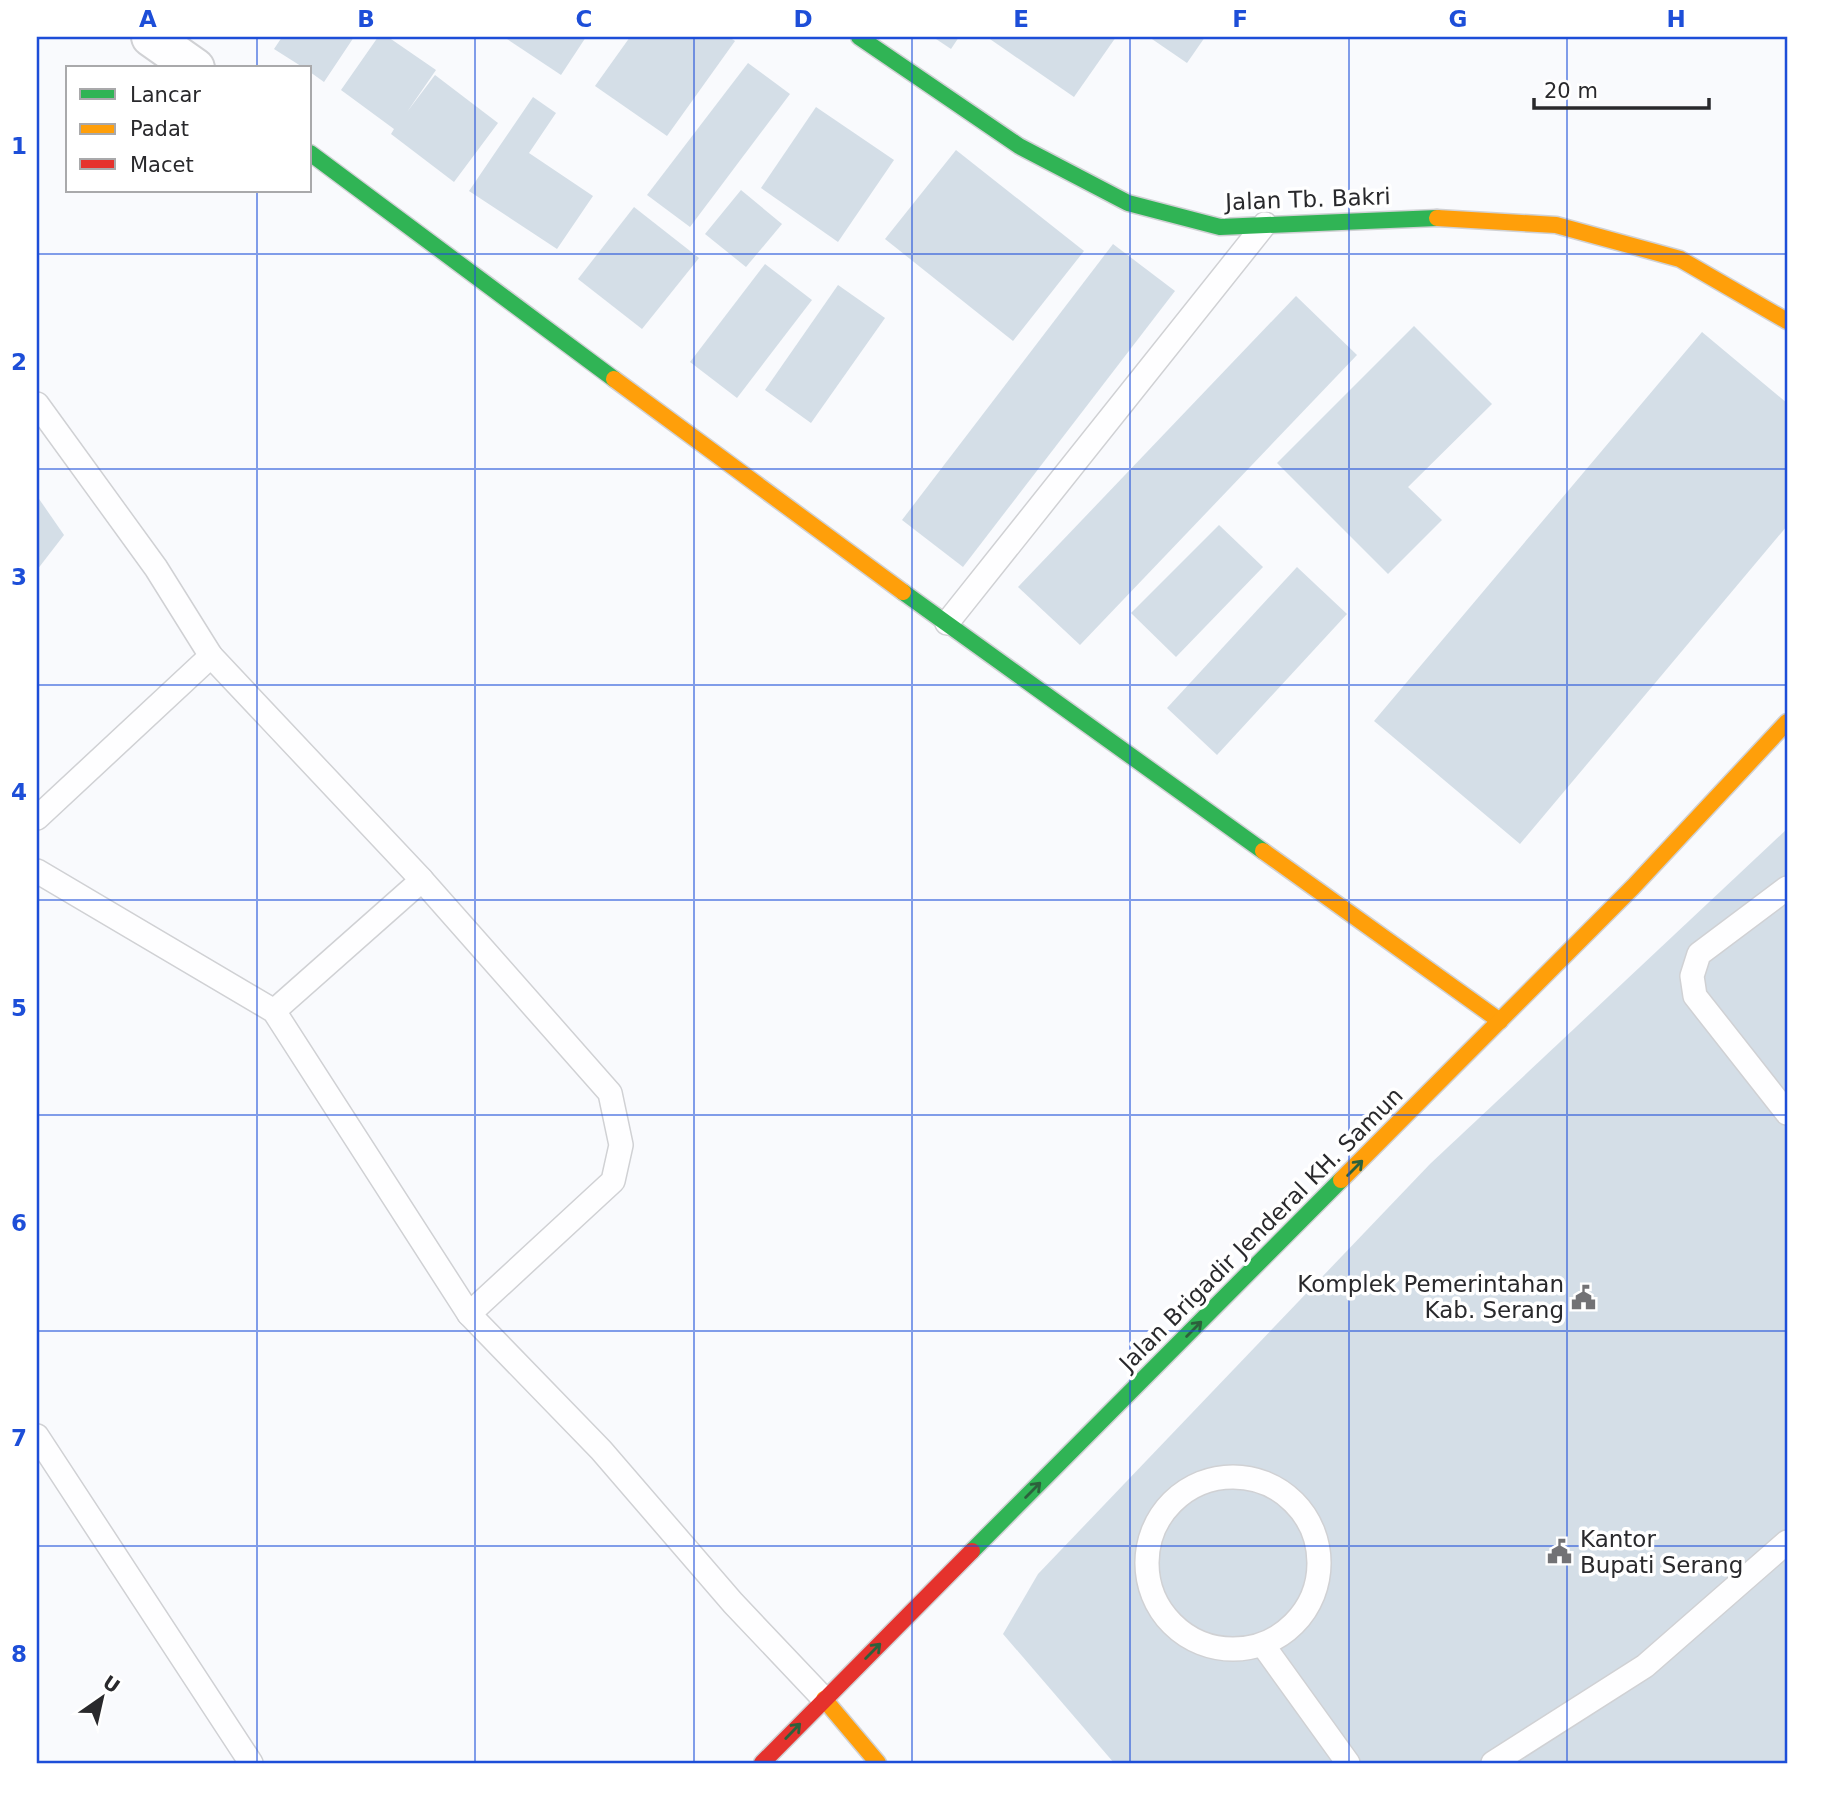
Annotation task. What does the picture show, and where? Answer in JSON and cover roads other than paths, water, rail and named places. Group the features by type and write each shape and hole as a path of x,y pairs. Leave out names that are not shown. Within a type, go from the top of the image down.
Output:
{"street":[{"path":"151,37 192,66"},
{"name":"Jalan Tb. Bakri","path":"859,37 1019,146 1128,203 1220,227 1428,218 1556,225 1680,259 1787,321"},
{"path":"312,154 853,556 1500,1021"},
{"name":"Jalan Brigadir Jenderal KH. Samun","path":"762,1763 1633,887 1787,722"},
{"path":"824,1699 878,1763"}],"lane":[{"path":"947,623 1265,225"},
{"path":"37,404 156,568 211,656 422,880 610,1093 621,1145 613,1181 470,1314"},
{"path":"37,818 211,656"},
{"path":"37,871 274,1011 470,1314 601,1450 733,1603 824,1699"},
{"path":"274,1011 422,880"},
{"path":"1787,888 1699,954 1692,976 1695,996 1787,1113"},
{"path":"37,1436 251,1763"},
{"path":"1237,1475 1270,1483 1298,1504 1316,1533 1321,1567 1313,1600 1293,1628 1263,1645 1230,1650 1197,1642 1169,1621 1151,1593 1146,1559 1154,1526 1174,1498 1203,1480 1237,1475"},
{"path":"1493,1763 1645,1666 1787,1542"},
{"path":"1263,1645 1348,1763"}],"place":[{"name":"Komplek Pemerintahan Kab. Serang","path":"1584,1297"},
{"name":"Kantor Bupati Serang","path":"1560,1552"}]}
